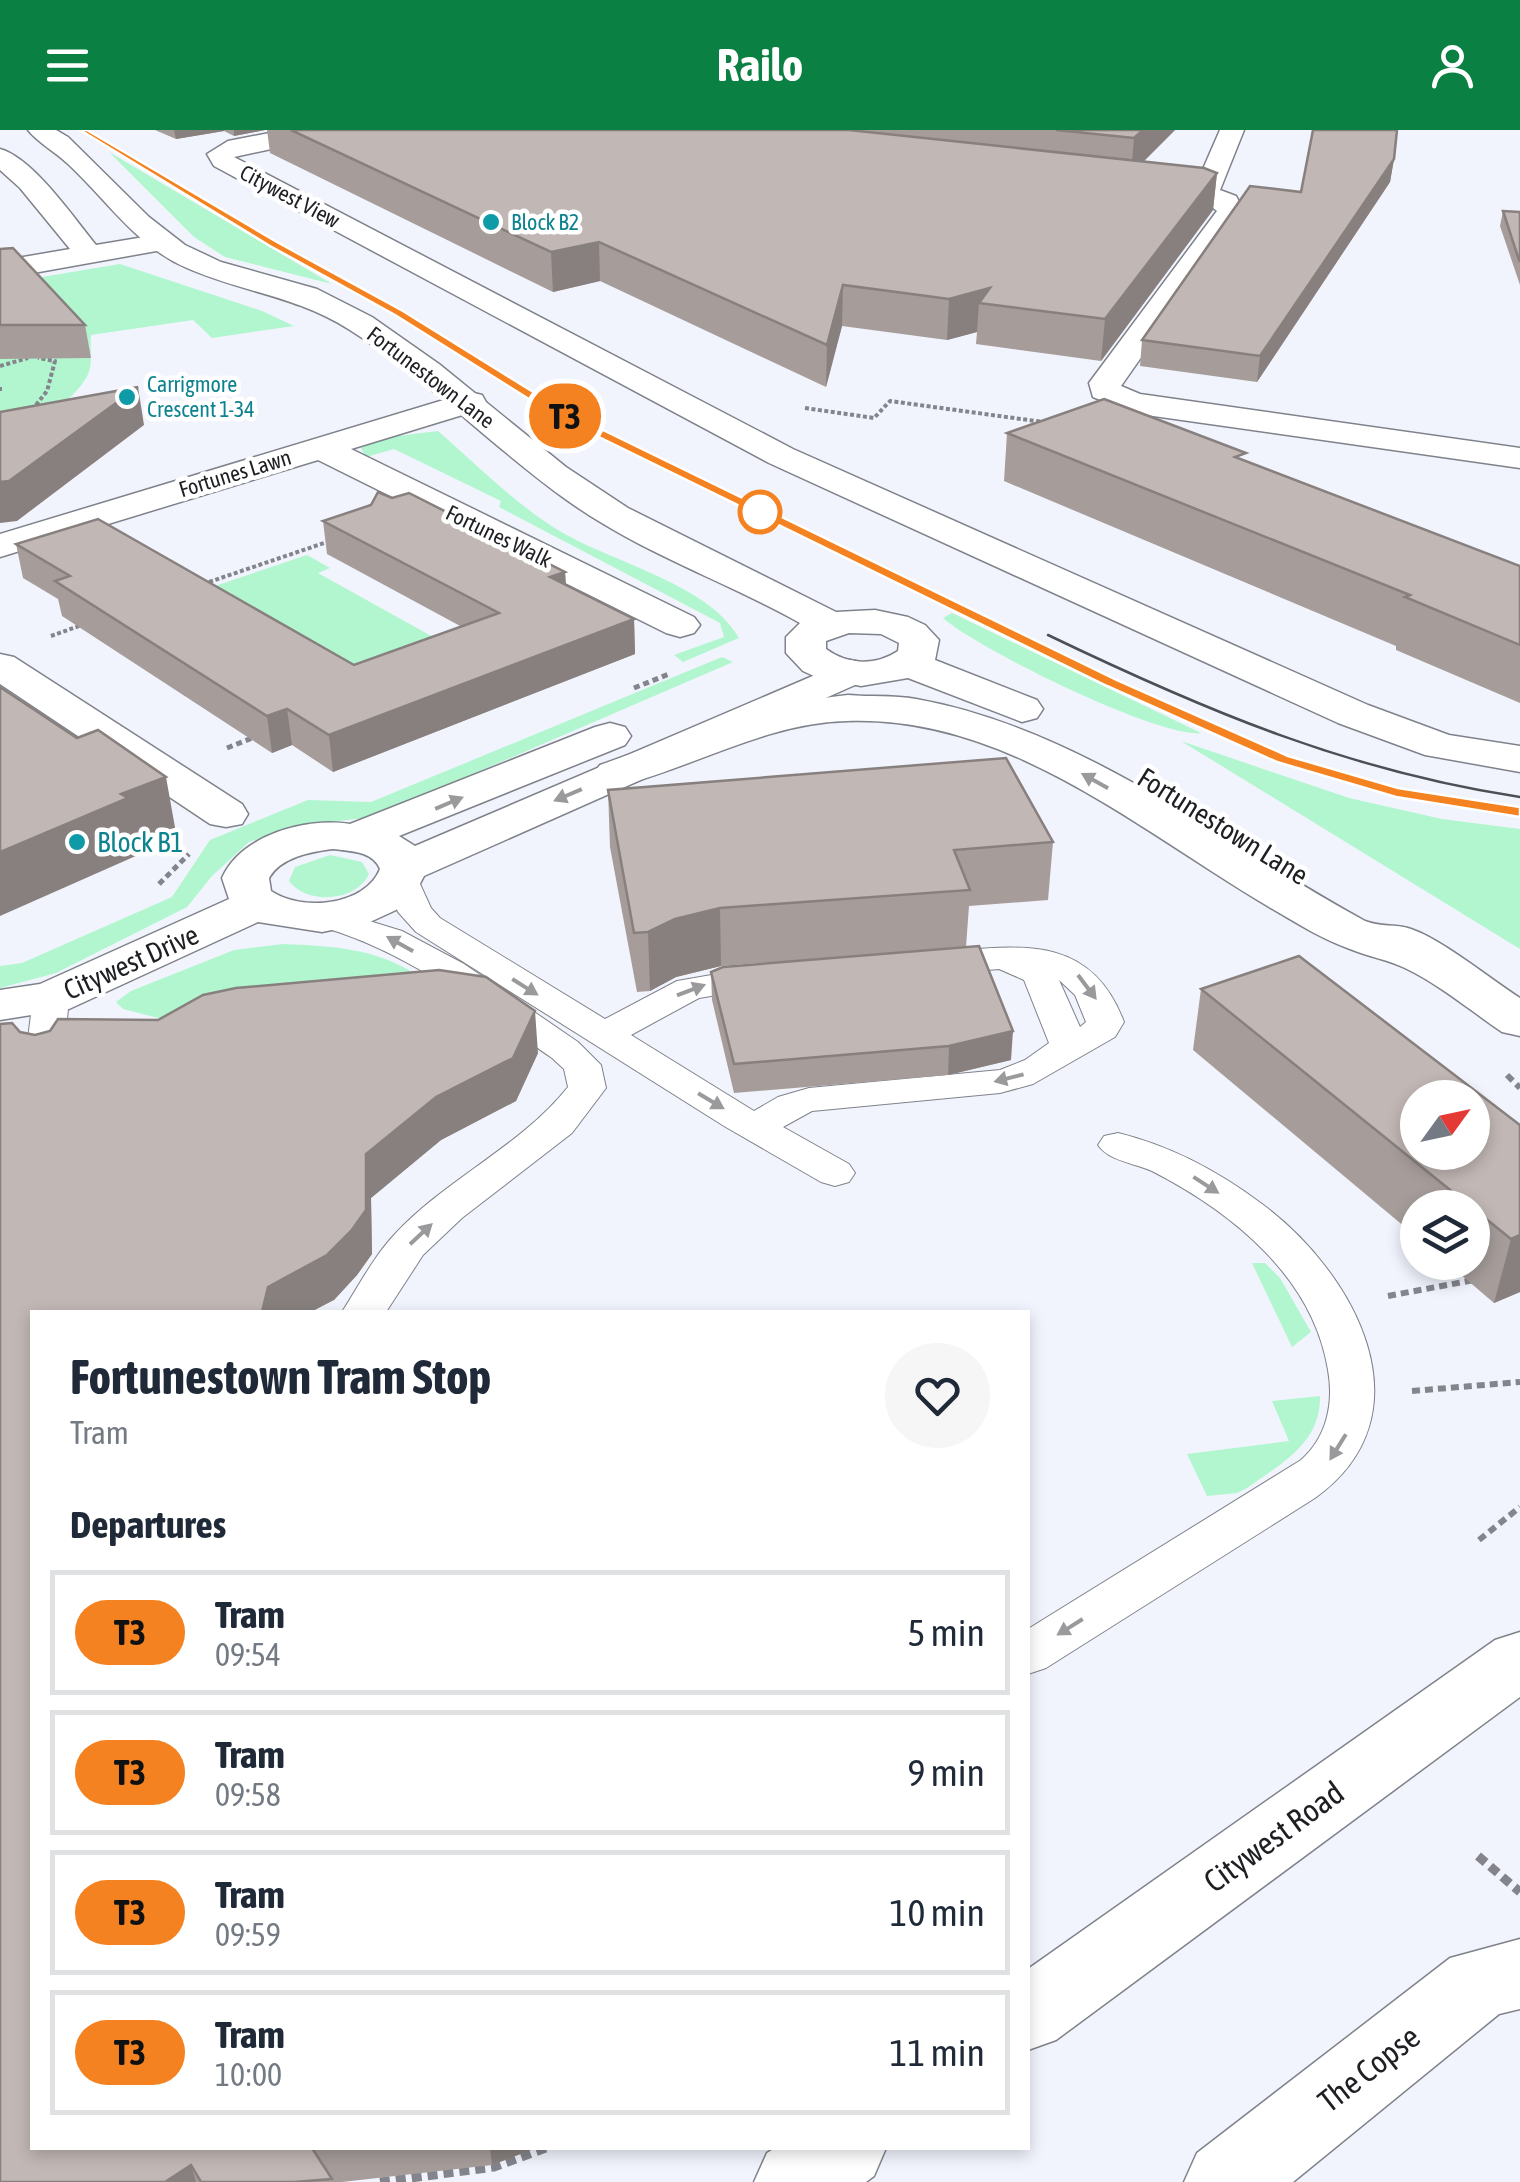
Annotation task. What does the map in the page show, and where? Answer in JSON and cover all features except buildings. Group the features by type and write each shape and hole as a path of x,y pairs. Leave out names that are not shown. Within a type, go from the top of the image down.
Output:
{"street":[{"name":"Fortunestown Lane","path":"40,130 81,159 162,242 223,272 323,301 413,359 587,498 818,639 882,622 911,632 921,648 909,664 883,672 850,672 822,665 818,639"},
{"name":"Citywest View","path":"327,130 237,146 220,154 223,161 460,286"},
{"path":"1206,194 1232,130"},
{"path":"0,157 29,182 89,254"},
{"path":"1108,184 1206,194 1226,202 1231,211 1105,383 1104,390 1132,403 1520,458"},
{"path":"0,270 162,242"},
{"path":"460,286 512,275"},
{"path":"460,286 781,456 1353,714 1440,746 1520,760"},
{"name":"Fortunes Lawn","path":"0,546 470,402"},
{"name":"Fortunes Walk","path":"319,447 680,625"},
{"path":"818,639 432,810 358,837 308,838 266,854 252,866 246,879 248,892 258,904 288,915 327,918 377,904 404,874 615,774 850,672"},
{"name":"Fortunestown Lane","path":"909,664 1031,712 1116,758 1520,1021"},
{"path":"0,666 226,814"},
{"path":"615,774 805,714 873,707 932,715 1036,750 1350,932 1427,960"},
{"path":"358,837 390,848 404,874"},
{"name":"Citywest Drive","path":"0,1005 51,998 258,904"},
{"name":"Citywest Road","path":"1030,2013 1520,1659"},
{"name":"The Copse","path":"1226,2182 1478,1983 1520,1974"},
{"path":"797,2182 841,2150"}],"lane":[{"path":"404,874 415,912 428,926 835,1173"},
{"path":"327,918 359,924 410,949 565,1050 582,1065 587,1088 558,1125 447,1209 408,1246 365,1310"},
{"path":"754,1127 792,1105 810,1100 1017,1078 1062,1053 1068,1043 1039,974 1004,958 891,967"},
{"path":"608,1037 624,1020 690,990 740,979 796,974"},
{"path":"44,1063 51,998"},
{"path":"1030,1653 1315,1474 1346,1438 1355,1395 1355,1363 1330,1306 1281,1241 1240,1208 1171,1164 1118,1146"}],"path":[{"path":"34,357 36,345"},
{"path":"0,366 34,357 55,361 54,375 38,406 24,416"},
{"path":"803,408 874,418 890,401 1053,424"},
{"path":"195,587 340,537"},
{"path":"50,636 86,624"},
{"path":"632,690 686,666"},
{"path":"226,748 262,734"},
{"path":"154,889 192,852"},
{"path":"1330,1306 1476,1280"},
{"path":"1355,1395 1520,1382"},
{"path":"1479,1540 1520,1506"},
{"path":"1478,1856 1520,1892"},
{"path":"380,2182 494,2167 541,2150"}],"green space":[{"path":"109,152 332,284 225,257 194,237"},
{"path":"120,264 262,311 294,326 212,338 193,320 91,335 90,368 77,390 52,412 0,446 0,284"},
{"path":"438,431 535,515 572,538 703,601 724,618 739,638 683,662 674,655 724,637 720,623 499,507 501,501 394,449 366,457 361,448 381,438"},
{"path":"307,555 330,568 318,573 435,638 354,691 191,594"},
{"path":"952,613 1201,733 1147,722 1069,689 962,632 943,618"},
{"path":"722,657 733,662 373,817 304,825 249,842 212,876 187,907 56,973 0,988 0,966 22,963 172,897 210,840 308,800 371,802"},
{"path":"1181,741 1349,798 1442,819 1520,829 1520,949"},
{"path":"330,855 362,862 369,874 354,890 331,897 307,894 289,881 295,867"},
{"path":"283,944 369,954 417,975 170,1021 123,1009 116,1002 131,991 234,950"},
{"path":"1252,1263 1265,1263 1280,1278 1311,1332 1292,1347"},
{"path":"1320,1396 1314,1427 1286,1460 1237,1493 1207,1496 1187,1454 1289,1441 1272,1401"}],"tram line":[{"path":"84,130 273,244 399,313 560,414 1112,683 1283,759 1396,792 1520,812"},
{"name":"T3","path":"84,130 274,244 399,313 560,414 1112,683 1238,741 1342,778 1452,803 1520,812"},
{"path":"1048,635 1221,712 1336,754 1457,786 1520,797"}],"place":[{"name":"Block B2","path":"491,222"},
{"name":"Carrigmore Crescent 1-34","path":"127,397"},
{"name":"Block B1","path":"77,842"}]}
